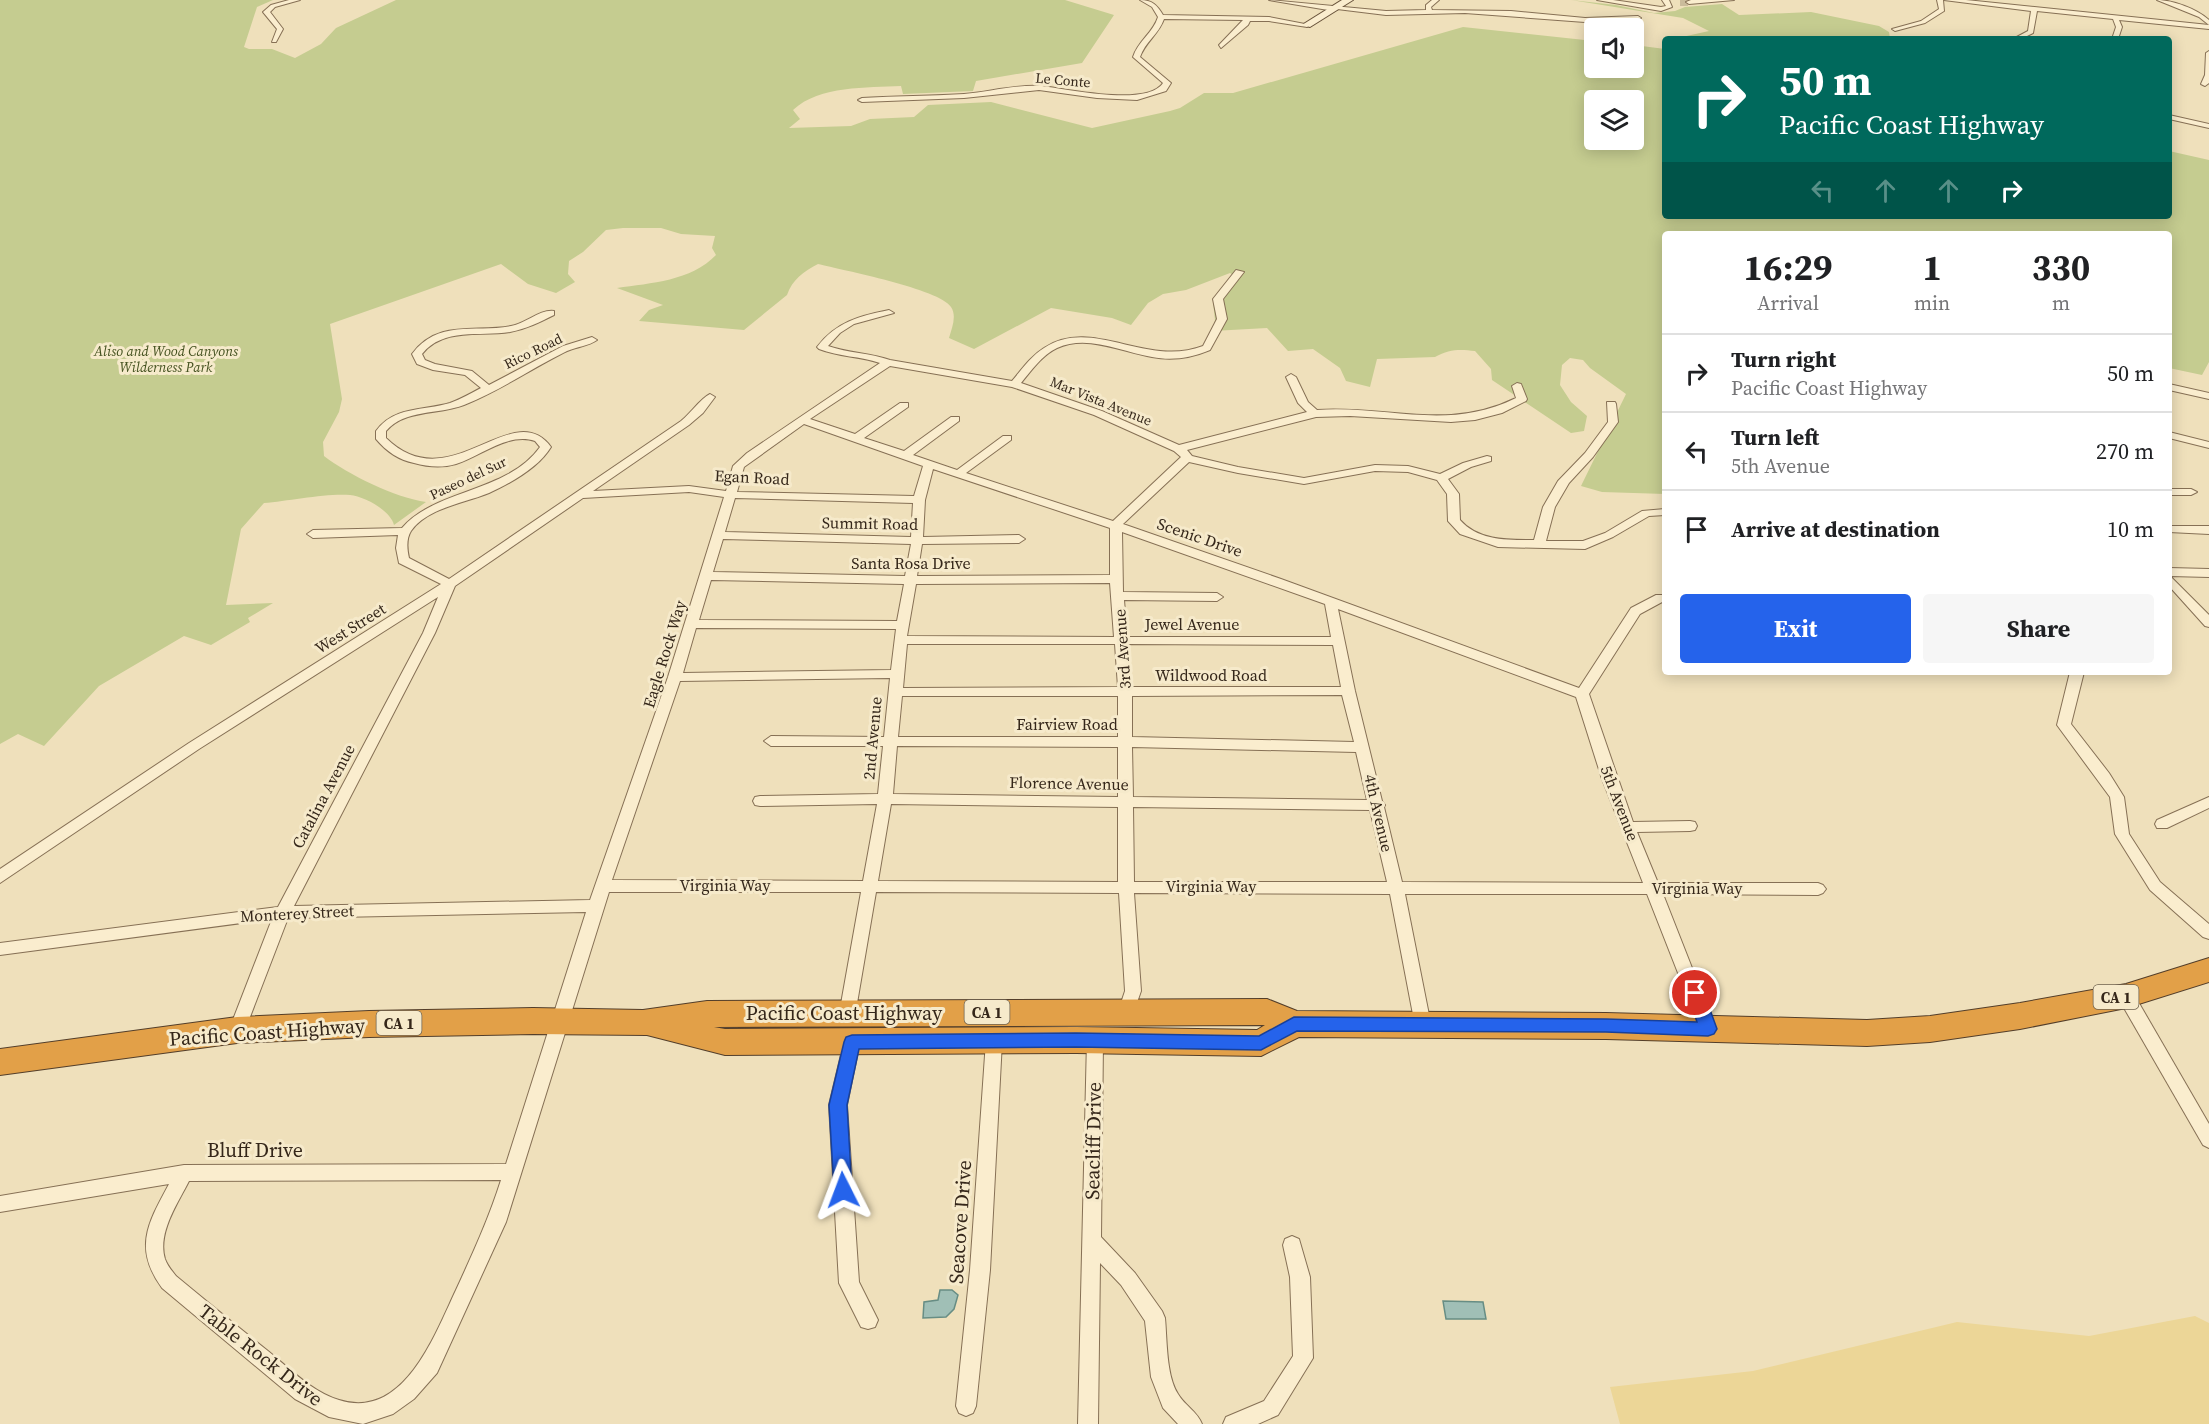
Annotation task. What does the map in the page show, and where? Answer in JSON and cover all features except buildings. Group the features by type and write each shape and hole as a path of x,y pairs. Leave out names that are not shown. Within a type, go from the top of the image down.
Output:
{"highway":[{"name":"Pacific Coast Highway","path":"643,1023 724,1042 850,1029 1141,1022 1261,1043 1294,1024 1606,1026 1855,1033 1930,1029 2020,1016 2126,996 2209,970"},
{"name":"Pacific Coast Highway","path":"0,1062 237,1030 369,1024 643,1023 707,1014 850,1029 927,1042 1095,1040 1141,1022"},
{"path":"984,1041 979,1033 988,1030 1088,1030 1102,1028 1120,1020 1141,1022"}],"street":[{"path":"274,41 280,29 266,12 273,6 297,0"},
{"path":"1143,0 1154,6 1161,17 1247,19 1284,26 1307,25 1348,0"},
{"path":"1272,0 1386,13 1511,13 1584,20"},
{"path":"1430,13 1428,6 1436,0"},
{"path":"1600,0 1621,1 1642,8 1661,9 1669,7 1667,1 1680,2"},
{"path":"1689,2 1731,0"},
{"path":"1894,28 1923,22 1942,10 1940,0"},
{"path":"1947,0 2209,25"},
{"path":"2160,0 2202,16 2209,25"},
{"path":"2022,36 2031,32 2034,10"},
{"name":"Le Conte","path":"862,100 964,96 1039,88 1117,98 1137,98 1153,94 1163,89 1167,83 1136,57 1138,47 1160,27 1161,17"},
{"path":"2115,17 2119,27 2116,36"},
{"path":"1221,46 1246,24 1247,19"},
{"path":"2205,84 2209,75 2209,52"},
{"path":"2172,118 2209,126"},
{"path":"1014,384 1044,352 1056,344 1074,340 1094,341 1166,357 1194,353 1207,348 1222,319 1218,299 1239,272"},
{"path":"488,388 468,373 424,364 418,359 419,351 425,344 443,336 514,329 551,313"},
{"name":"Mar Vista Avenue","path":"889,313 844,323 832,333 822,347 838,354 872,357 888,363 1014,384 1098,413 1178,449 1185,453 1187,458"},
{"name":"Rico Road","path":"488,388 566,348 592,340"},
{"name":"Eagle Rock Way","path":"560,1023 675,677 720,535 739,466 888,363"},
{"path":"1291,377 1303,403 1315,414"},
{"path":"1178,449 1315,414 1352,412 1426,419 1467,419 1507,408 1522,399 1517,386"},
{"name":"Paseo del Sur","path":"405,531 413,523 434,511 505,480 545,450 546,445 540,440 518,436 502,440 454,461 429,463 399,454 381,439 384,427 397,418 449,406 488,388"},
{"path":"2172,388 2209,396"},
{"name":"West Street","path":"0,877 194,746 450,584 582,495 685,423 710,397"},
{"path":"1539,543 1549,507 1564,481 1588,455 1613,422 1611,404"},
{"path":"857,438 904,405"},
{"name":"Scenic Drive","path":"803,420 958,474 1116,525 1582,694"},
{"path":"906,455 955,420"},
{"path":"2172,436 2209,445"},
{"path":"958,474 1007,438"},
{"path":"1116,525 1187,458 1238,470 1304,481 1388,467 1408,469 1441,478 1453,494 1454,520 1464,532 1498,543 1586,545 1609,535 1646,513 1662,512"},
{"path":"1441,478 1467,465 1487,459"},
{"name":"2nd Avenue","path":"868,1320 849,1283 838,1105 885,799 896,674 909,580 917,541 919,500 929,464"},
{"name":"Egan Road","path":"582,495 689,489 732,495 919,500"},
{"path":"2172,492 2191,492"},
{"name":"3rd Avenue","path":"1116,525 1116,579 1125,692 1126,886 1133,991 1141,1022"},
{"path":"2172,529 2209,530"},
{"path":"314,534 405,531 401,546 403,561 450,584"},
{"name":"Summit Road","path":"720,535 917,541 1019,538"},
{"path":"2172,572 2209,573"},
{"name":"Santa Rosa Drive","path":"706,576 909,580 1116,579"},
{"path":"2172,582 2207,618"},
{"name":"Catalina Avenue","path":"237,1030 275,927 429,633 450,584"},
{"path":"1119,596 1217,597"},
{"path":"1582,694 1635,611 1660,598"},
{"name":"4th Avenue","path":"1331,603 1348,690 1396,887 1423,1025"},
{"path":"691,624 902,625"},
{"name":"Jewel Avenue","path":"900,640 1339,641"},
{"path":"675,677 896,674"},
{"path":"2077,675 2064,725 2104,776 2117,797 2122,834 2155,886 2209,933"},
{"name":"Wildwood Road","path":"895,692 1348,690"},
{"name":"5th Avenue","path":"1582,694 1629,827 1708,1029"},
{"name":"Fairview Road","path":"771,741 1126,742 1363,747"},
{"name":"Florence Avenue","path":"760,801 885,799 1378,806"},
{"path":"2162,824 2209,802"},
{"path":"1629,827 1690,826"},
{"name":"Virginia Way","path":"604,886 1818,889"},
{"name":"Monterey Street","path":"0,949 254,914 597,906"},
{"path":"2126,996 2209,1140"},
{"name":"Table Rock Drive","path":"184,1173 167,1206 156,1238 155,1259 169,1282 302,1392 336,1410 362,1413 386,1407 419,1381 430,1366 485,1250 497,1222 560,1023"},
{"name":"Seacliff Drive","path":"1088,1424 1095,1040"},
{"name":"Seacove Drive","path":"966,1407 980,1270 984,1041"},
{"name":"Bluff Drive","path":"0,1204 184,1173 512,1172"},
{"path":"1092,1241 1128,1279 1155,1318 1161,1377 1170,1401 1192,1424"},
{"path":"1233,1424 1271,1408 1303,1358 1300,1276 1292,1245"}],"green space":[{"name":"Aliso and Wood Canyons Wilderness Park","path":"0,0 273,0 257,7 244,47 272,49 295,58 321,44 336,28 396,0 1065,0 1114,15 1082,63 976,81 973,91 903,94 901,86 844,89 830,92 816,96 793,110 800,119 789,128 851,126 870,119 914,117 928,105 991,102 1092,128 1180,108 1204,93 1233,93 1463,27 1584,40 1584,78 1644,78 1644,46 1662,49 1662,219 2172,219 2172,152 2209,160 2209,362 2202,375 2172,369 2172,231 1662,231 1662,494 1602,492 1581,486 1626,394 1590,368 1583,360 1570,358 1562,365 1560,385 1571,402 1587,416 1584,431 1571,433 1492,380 1491,369 1475,351 1455,350 1435,357 1377,359 1370,387 1346,381 1340,368 1313,349 1288,351 1267,328 1213,331 1215,320 1213,302 1226,292 1236,277 1230,273 1186,290 1163,294 1148,303 1131,325 1112,318 1051,308 974,349 949,338 954,314 951,307 943,300 910,287 818,264 799,276 787,295 744,330 639,321 649,310 663,305 617,288 683,276 695,270 716,255 712,248 715,236 681,234 661,228 606,230 583,252 569,261 568,274 575,282 556,293 528,284 501,264 330,324 342,399 339,412 323,442 324,456 372,484 401,496 426,502 394,525 388,515 376,505 356,496 319,496 264,503 241,529 226,605 273,603 248,618 250,622 211,645 184,636 99,686 44,746 18,734 0,744"},
{"path":"1571,0 1616,5 1654,13 1675,11 1685,7 1722,4 1739,15 1811,12 1879,26 1889,32 1890,36 1686,36 1709,31 1683,18"}],"sand":[{"path":"2195,1316 2209,1323 2209,1424 1620,1424 1610,1387 1753,1371 1957,1322 2089,1336"}],"water":[{"path":"940,1290 952,1290 958,1295 954,1309 946,1317 923,1318 924,1302 938,1300"},
{"path":"1443,1301 1483,1302 1486,1319 1446,1319"}],"tunnel":[{"path":"1680,2 1689,2"}],"route":[{"path":"843,1190 838,1105 852,1042 1149,1040 1261,1043 1294,1024 1708,1029 1695,993"}]}
